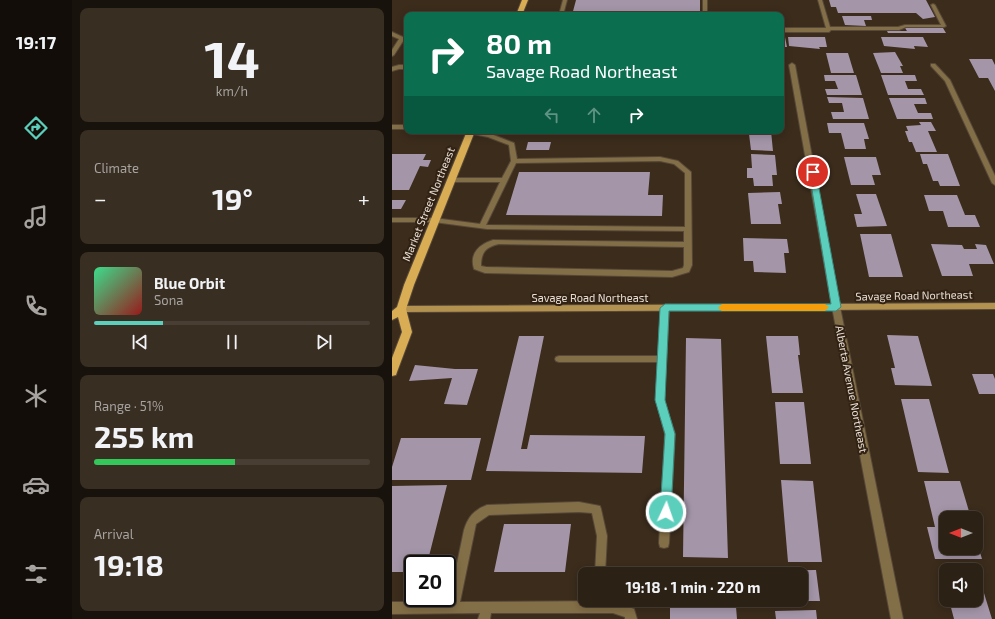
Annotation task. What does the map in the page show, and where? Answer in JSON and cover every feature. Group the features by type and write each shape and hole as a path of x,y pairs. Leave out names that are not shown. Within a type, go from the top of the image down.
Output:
{"main road":[{"path":"520,12 525,0"},
{"name":"Market Street Northeast","path":"396,310 469,134"},
{"path":"392,316 396,310 407,332 392,372"}],"street":[{"path":"562,12 565,0"},
{"path":"705,0 705,12"},
{"path":"820,0 828,28"},
{"path":"784,30 829,30 828,28 899,29 905,26 944,26 933,5"},
{"path":"392,34 402,38 392,53"},
{"name":"Alberta Avenue Northeast","path":"792,65 836,307 897,619"},
{"path":"933,65 947,80 995,183"},
{"path":"392,70 399,67 404,67"},
{"path":"392,70 404,72"},
{"path":"392,126 404,127"},
{"path":"482,226 514,161 512,144 483,134"},
{"path":"514,161 660,159 676,162 688,172 689,213 688,245 686,270 672,274 485,270 477,267 476,259 480,250 487,243 688,245"},
{"path":"451,180 505,180"},
{"path":"392,220 434,220 482,226 688,229"},
{"name":"Savage Road Northeast","path":"396,310 995,306"},
{"path":"664,543 670,434 660,400 665,308"},
{"path":"559,359 662,359"},
{"path":"453,608 472,521 486,510 579,507 596,509 602,536 600,567"},
{"path":"392,608 453,608 578,604"},
{"path":"484,619 487,607"},
{"path":"613,607 630,613 631,619"}],"building":[{"path":"576,0 700,0 700,12 573,12"},
{"path":"829,0 926,0 935,17 923,19 916,13 838,13 836,7 831,7"},
{"path":"842,16 871,16 872,20 864,20 866,26 845,25"},
{"path":"905,28 943,28 946,33 888,33 887,31 907,31"},
{"path":"784,37 785,37 787,47 784,47"},
{"path":"788,37 825,37 827,47 819,47 820,49 789,46"},
{"path":"881,37 923,37 928,47 914,46 915,49 884,46"},
{"path":"895,52 903,66 900,66 903,73 881,73 873,53"},
{"path":"826,53 848,53 854,73 831,73"},
{"path":"969,59 992,59 995,65 995,91 988,78 979,78"},
{"path":"824,75 856,75 862,95 827,95 825,89 838,89 835,81 825,81"},
{"path":"881,75 915,75 917,81 905,81 908,89 921,89 924,95 888,95"},
{"path":"827,97 863,98 869,119 833,119 831,112 844,112 842,103 829,103"},
{"path":"889,98 925,98 927,104 914,104 918,113 931,113 933,119 897,119"},
{"path":"919,122 931,122 936,131 928,131 937,152 916,152 912,142 909,142 905,131 908,131 906,126 921,125"},
{"path":"827,123 864,123 869,139 864,139 866,149 845,149 841,133 829,133"},
{"path":"510,134 541,134 541,135"},
{"path":"749,134 771,134 773,151 751,150"},
{"path":"528,142 551,142 549,150 526,150"},
{"path":"392,154 426,154 423,160 431,160 428,167 420,166 409,190 392,190"},
{"path":"751,154 775,155 777,175 772,175 773,186 754,186 753,178 747,178 747,168 752,168"},
{"path":"920,154 948,154 960,186 940,186 938,181 933,181 927,164 923,164"},
{"path":"844,157 876,157 881,175 872,175 875,185 851,185"},
{"path":"519,172 650,172 648,195 663,195 662,216 506,215"},
{"path":"780,192 782,204 778,204 781,224 751,224 748,193"},
{"path":"856,194 876,194 887,226 857,227 854,214 862,214"},
{"path":"924,195 957,195 965,215 975,215 980,227 948,227 943,211 929,211"},
{"path":"392,200 406,200 401,209 392,209"},
{"path":"860,234 891,234 903,277 869,277"},
{"path":"743,238 787,239 789,253 784,253 786,273 754,272 753,261 744,261"},
{"path":"931,244 962,245 964,249 977,249 975,244 986,245 994,264 969,264 973,276 942,276"},
{"path":"887,335 918,336 932,386 895,385 891,368 895,368"},
{"path":"519,336 544,336 521,449 527,449 530,435 645,436 642,473 486,471"},
{"path":"766,336 798,336 800,355 798,355 803,393 772,393"},
{"path":"686,338 721,339 728,558 683,557"},
{"path":"415,365 455,369 478,369 467,405 444,404 452,378 409,381"},
{"path":"972,374 993,374 995,379 995,394 979,394"},
{"path":"901,399 929,399 949,473 918,472"},
{"path":"775,402 804,402 811,464 780,464"},
{"path":"401,438 481,438 471,480 392,480 392,467"},
{"path":"781,480 813,481 822,562 788,562"},
{"path":"924,481 960,481 969,511 939,511 939,555 981,555 982,559 935,559 927,527 935,527"},
{"path":"447,485 429,555 404,555 404,572 392,572 392,486"},
{"path":"504,524 571,524 565,572 494,572"},
{"path":"808,570 816,570 820,601 808,601"},
{"path":"983,590 992,619 954,619 951,607 983,607"},
{"path":"670,607 736,607 737,619 670,619"},
{"path":"816,610 817,619 776,619 775,611"}],"slow traffic":[{"path":"722,308 825,307"}],"route":[{"path":"666,512 670,434 660,400 665,308 836,307 813,172"}]}
